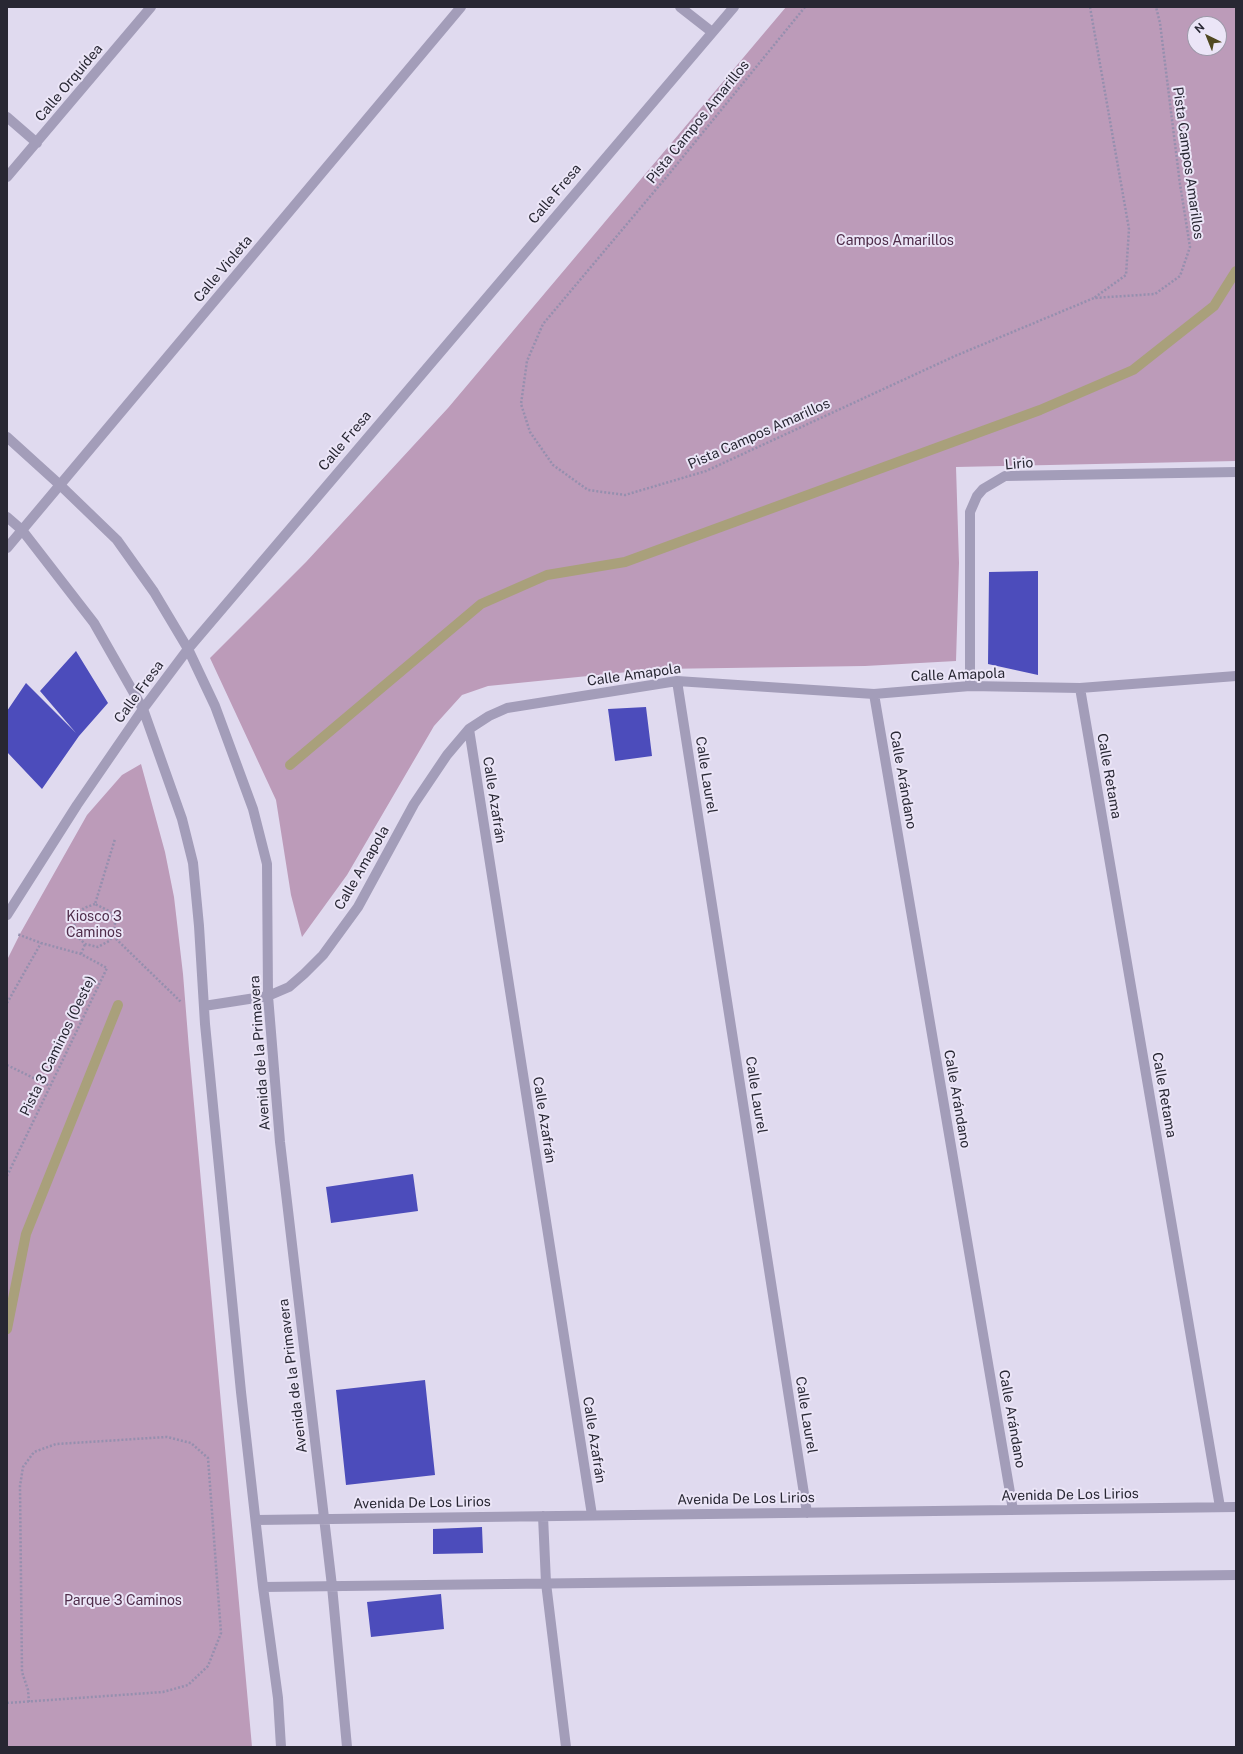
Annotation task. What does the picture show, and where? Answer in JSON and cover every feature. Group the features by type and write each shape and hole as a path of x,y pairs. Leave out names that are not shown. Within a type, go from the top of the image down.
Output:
{"street":[{"name":"Calle Orquídea","path":"7,177 151,7"},
{"name":"Calle Violeta","path":"7,548 461,7"},
{"path":"680,7 712,32"},
{"name":"Calle Fresa","path":"7,915 77,805 143,709 188,649 734,7"},
{"path":"7,117 37,142"},
{"name":"Avenida de la Primavera","path":"7,438 60,485 117,540 154,592 188,649 215,706 253,809 267,864 268,996 280,1142 332,1586 347,1747"},
{"name":"Lirio","path":"970,686 970,512 977,496 983,489 1005,476 1236,472"},
{"path":"7,517 22,530 94,623 143,709 182,819 193,863 199,926 205,1024 240,1384 263,1587 278,1698 282,1747"},
{"name":"Calle Amapola","path":"204,1006 268,996 289,987 304,974 323,955 358,907 414,804 447,755 469,729 488,716 507,708 677,681 874,694 970,686 1080,688 1236,676"},
{"name":"Calle Laurel","path":"677,681 807,1513"},
{"name":"Calle Retama","path":"1080,688 1220,1507"},
{"name":"Calle Arándano","path":"874,694 1013,1510"},
{"name":"Calle Azafrán","path":"469,729 592,1515"},
{"name":"Avenida De Los Lirios","path":"256,1520 1236,1506"},
{"path":"543,1516 546,1583 566,1747"},
{"path":"263,1587 1236,1575"}],"path":[{"name":"Pista Campos Amarillos","path":"805,7 669,174 543,324 527,361 521,404 530,432 553,465 588,490 625,495 706,471 955,356 1094,298 1126,275 1129,230 1090,7"},
{"name":"Pista Campos Amarillos","path":"1094,298 1155,294 1180,276 1190,247 1180,184 1160,23 1156,7"},
{"path":"95,904 115,839"},
{"path":"95,904 109,910 115,924 113,936 104,945 98,947 85,944 75,934 74,917 84,908 95,904"},
{"name":"Pista 3 Caminos (Oeste)","path":"7,1176 107,968 81,954 41,943 14,933"},
{"path":"113,936 205,1024"},
{"path":"7,1003 41,943"},
{"path":"81,954 85,944"},
{"path":"7,1065 50,1086"},
{"path":"7,1703 28,1702 163,1692 188,1685 208,1666 221,1632 208,1458 191,1443 167,1438 56,1444 34,1452 23,1467 20,1486 22,1672 28,1690 28,1702"}],"green space":[{"name":"Campos Amarillos","path":"786,7 1236,7 1236,461 956,467 959,563 956,661 865,666 658,669 488,686 462,695 434,726 347,875 302,937 291,895 276,800 210,658 306,562 448,408"},
{"name":"Parque 3 Caminos","path":"141,764 165,852 174,897 183,974 252,1747 7,1747 7,960 21,932 87,815 122,775"}],"building":[{"path":"1038,571 1038,675 988,664 989,572"},
{"path":"76,651 108,703 79,736 42,789 7,752 7,711 26,683 76,733 40,691"},
{"path":"646,707 652,756 615,761 608,709"},
{"path":"413,1174 418,1211 331,1223 326,1187"},
{"path":"425,1380 435,1475 346,1485 336,1390"},
{"path":"482,1527 483,1553 433,1554 433,1529"},
{"path":"441,1594 444,1629 371,1637 367,1602"}],"waterway":[{"path":"290,765 481,604 547,575 625,562 1040,410 1133,370 1214,306 1236,271"},
{"path":"7,1329 26,1234 118,1005"}],"park label":[{"name":"Kiosco 3 Caminos","path":"94,926"}]}
